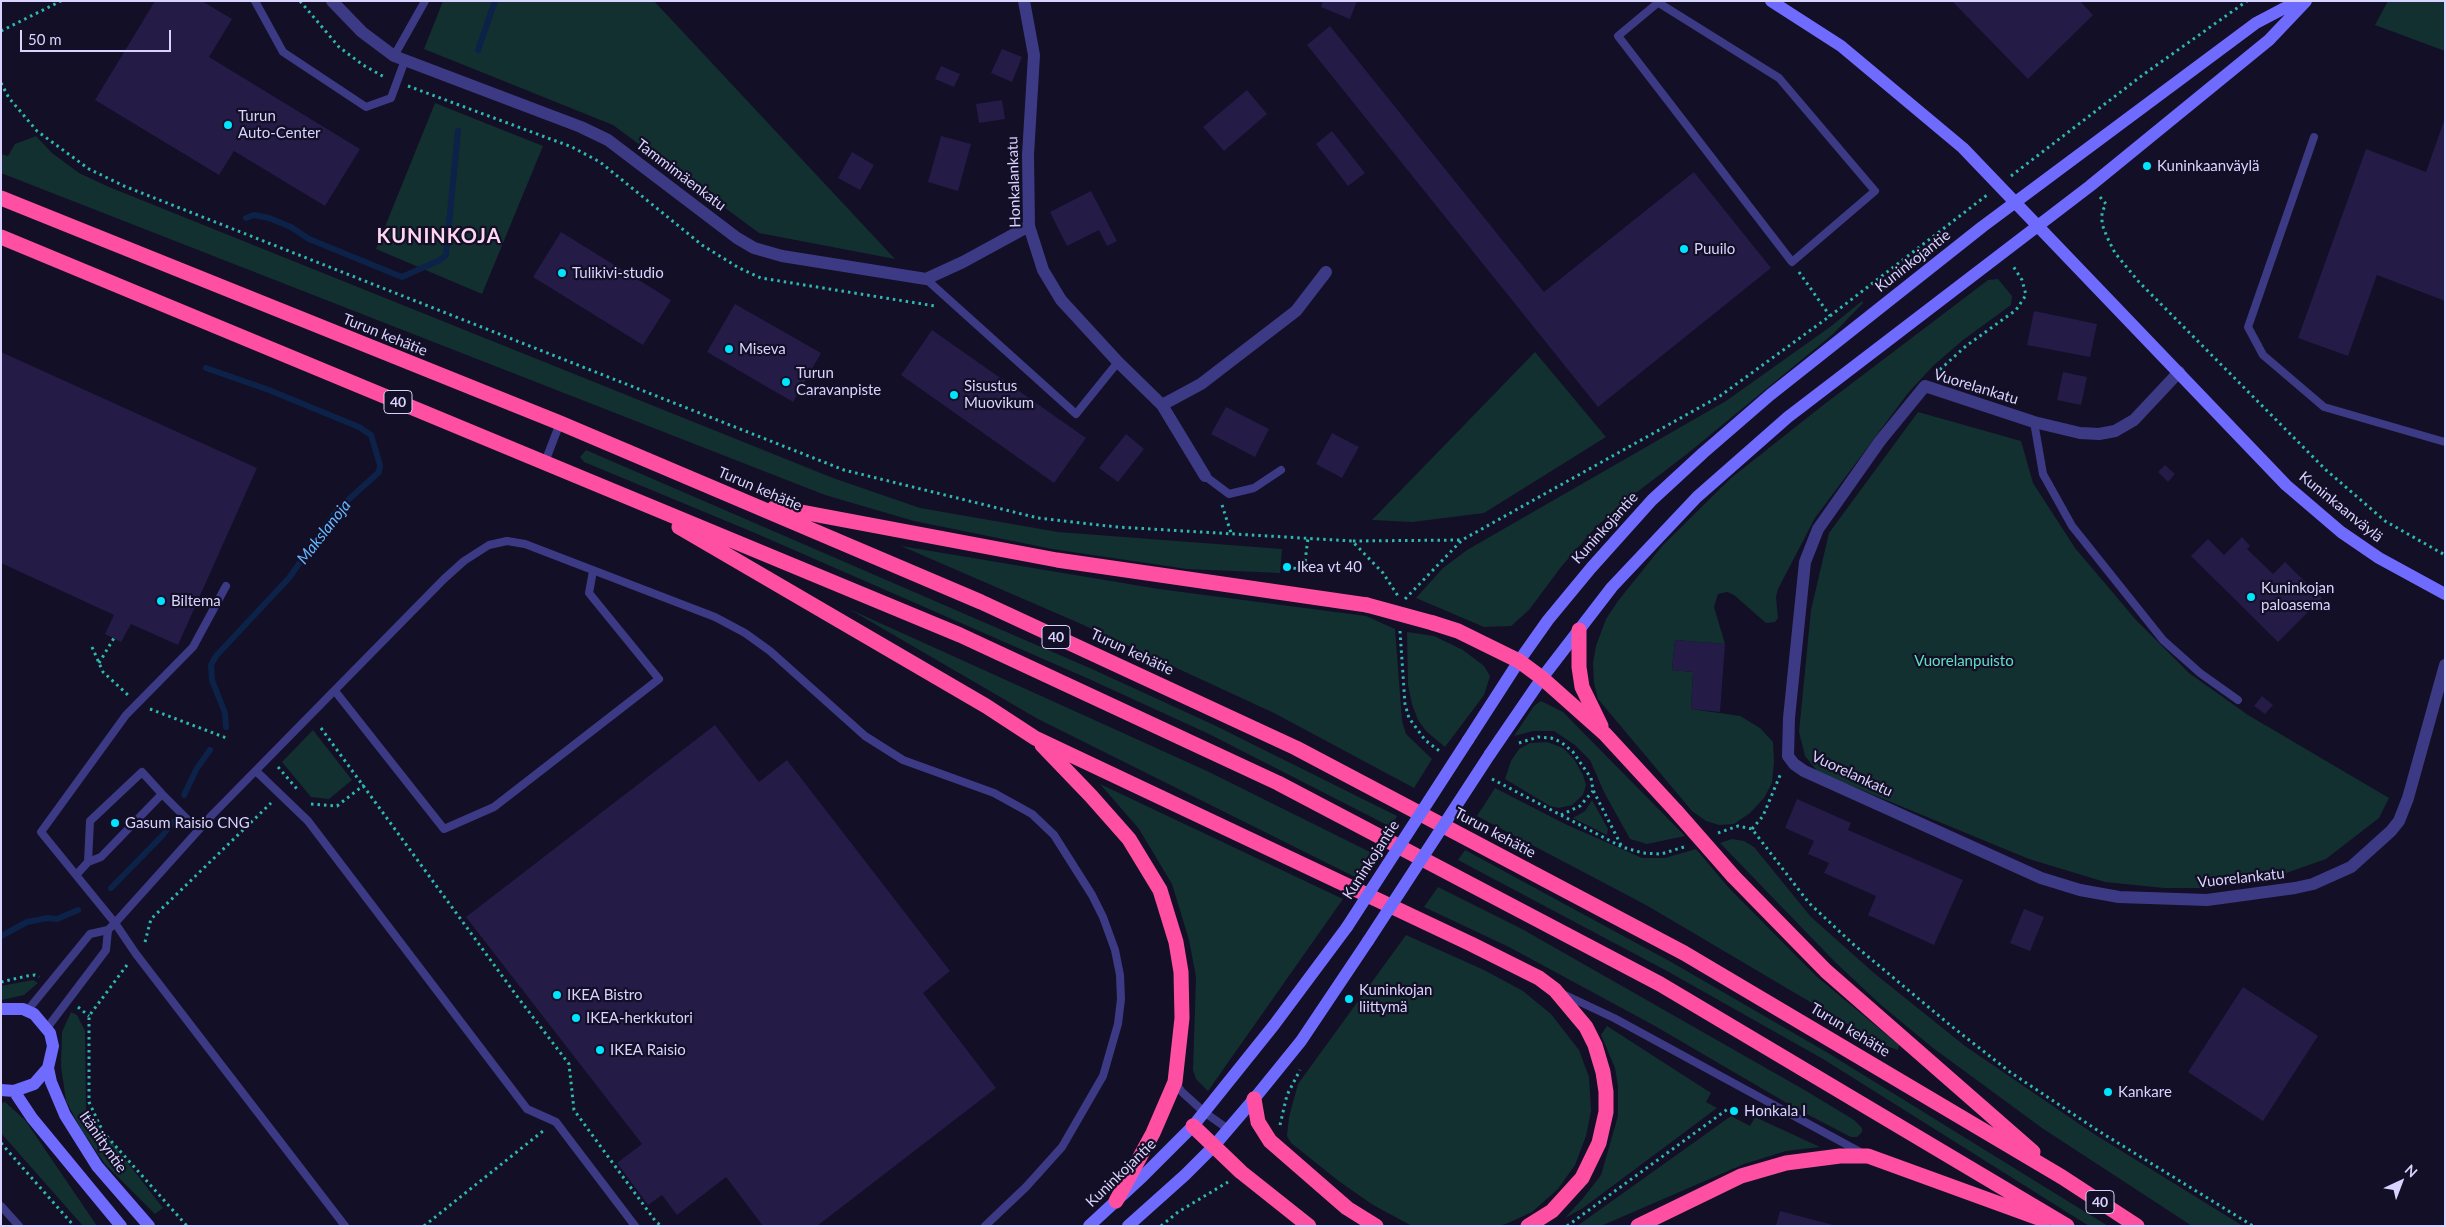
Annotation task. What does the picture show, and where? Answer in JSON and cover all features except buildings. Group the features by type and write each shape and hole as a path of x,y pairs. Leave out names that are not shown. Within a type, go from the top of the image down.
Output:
{"highway":[{"name":"Turun kehätie","path":"1,198 291,317 560,423 981,602 1296,748 1684,953 2062,1177 2137,1226"},
{"name":"40","path":"1,237 960,635 1278,783 1542,920 1660,984 2067,1226"},
{"path":"633,499 828,616 986,706 1036,738 1471,944 1539,978 1555,990 1586,1027 1595,1045 1603,1072 1606,1112 1599,1144 1582,1178 1552,1210 1528,1226"},
{"path":"746,502 1057,560 1367,605 1458,631 1519,661 1542,678 1605,734 1733,876 1826,971 2062,1177"},
{"path":"1579,630 1579,667 1582,686 1605,734"},
{"path":"1036,738 1129,839 1160,890 1176,942 1181,972 1182,1018 1175,1082 1154,1133 1116,1201"},
{"path":"1254,1099 1258,1122 1270,1141 1348,1208 1376,1226"},
{"path":"1193,1126 1241,1172 1309,1226"},
{"path":"1638,1226 1741,1176 1764,1168 1813,1158 1868,1156 2061,1226"}],"main road":[{"name":"Kuninkaanväylä","path":"1771,1 1841,46 1934,122 2000,185 2286,484 2341,532 2379,558 2445,594"},
{"name":"Kuninkojantie","path":"1089,1226 1193,1126 1274,1025 1347,927 1519,661 1548,620 1596,561 1652,500 1770,395 2016,202 2256,24 2298,1"},
{"path":"1128,1226 1213,1147 1301,1041 1542,678 1612,587 1668,525 1788,417 1881,344 2039,226 2269,40 2306,1"},
{"path":"1,1009 9,1007 34,1014 47,1028 53,1046 48,1068 34,1084 8,1090 121,1226"},
{"name":"Itäniityntie","path":"48,1068 51,1082 65,1115 97,1166 149,1226"}],"street":[{"name":"Tammimäenkatu","path":"332,1 362,32 400,58 582,127 608,140 723,228 754,248 782,256 926,279"},
{"name":"Honkalankatu","path":"1024,1 1034,55 1028,155 1029,226 1043,270 1061,300 1118,362 1162,405 1205,476"},
{"path":"926,279 963,262 1029,226"},
{"path":"1162,405 1201,384 1296,311 1326,272"},
{"name":"Vuorelankatu","path":"2179,372 2134,420 2115,431 2099,434 2080,433 2034,422 1925,386 1880,441 1818,529 1806,562 1790,702 1788,756 1804,771 2042,878 2080,890 2119,897 2207,900 2295,888 2313,884 2351,867 2391,831 2399,820 2408,798 2445,665"}],"lane":[{"path":"255,1 283,52 366,107 391,98 397,82 400,58 425,1"},
{"path":"1660,2 1779,78 1875,190 1792,262 1618,36 1660,2"},
{"path":"2314,137 2248,327 2263,355 2324,407 2445,442"},
{"path":"926,279 1076,414 1118,362"},
{"path":"2034,422 2043,474 2072,526 2163,640 2200,673 2238,700"},
{"path":"545,462 560,423"},
{"path":"1205,476 1229,494 1254,488 1281,470"},
{"path":"47,1028 106,950 108,930 115,922 198,830 444,579 464,561 489,545 506,542 525,544 715,617 745,633 770,651 865,736 903,760 994,792 1032,814 1054,835 1104,917 1115,950 1120,975 1121,999 1112,1048 1103,1076 1062,1147 1026,1187 985,1226"},
{"path":"335,691 444,829 494,808 659,679 589,593 593,571"},
{"path":"226,586 193,647 126,715 41,832 115,922 136,954 345,1226"},
{"path":"256,771 308,821 527,1109 556,1122 635,1226"},
{"path":"88,862 90,821 142,772 198,830"},
{"path":"77,874 88,862 101,857 162,794"},
{"path":"27,1011 90,934 108,930"},
{"path":"1555,990 1614,1018 1868,1156"},
{"path":"1175,1082 1182,1092 1204,1112 1228,1129"},
{"path":"1,1206 19,1226"}],"path":[{"path":"1,32 62,1"},
{"path":"300,1 339,46 363,65 397,82 572,147 600,162 702,245 739,268 761,278 960,310"},
{"path":"1352,541 1383,573 1401,603 1462,540 1720,396 1830,316 2144,74 2247,1"},
{"path":"1,83 9,98 37,131 89,169 124,186 844,470 1038,518 1126,528 1352,541 1462,540"},
{"path":"2106,204 2102,212 2102,224 2107,237 2115,253 2139,282 2326,470 2385,521 2445,555"},
{"path":"1792,262 1830,316"},
{"path":"1925,386 1942,367 1966,346 2019,306 2026,295 2022,280 2016,270"},
{"path":"1287,567 1304,570 1308,538"},
{"path":"1400,628 1404,696 1409,718 1425,740 1446,755"},
{"path":"99,663 114,638"},
{"path":"321,728 516,995 569,1064 574,1110 651,1215 662,1226"},
{"path":"1513,749 1520,742 1538,737 1551,738 1561,742 1585,767 1591,778 1593,790 1622,847"},
{"path":"1752,829 1763,816 1788,756"},
{"path":"269,758 299,792"},
{"path":"1489,778 1622,847 1643,854 1661,854 1686,846"},
{"path":"305,798 310,804 338,806 364,785"},
{"path":"1560,816 1580,806 1593,790"},
{"path":"188,1226 103,1132 88,1102 89,1016 146,940 151,918 281,794"},
{"path":"1711,836 1738,826 1752,829 1809,902 1853,944 1950,1025 2010,1072 2097,1130 2253,1226"},
{"path":"1270,1141 1280,1125 1287,1094 1303,1066"},
{"path":"1567,1226 1729,1108"},
{"path":"569,1114 574,1110"},
{"path":"424,1226 545,1130"},
{"path":"1,1144 74,1226"},
{"path":"1162,1226 1178,1212 1241,1172"}],"green space":[{"path":"443,1 654,1 895,259 759,233 613,125 424,49"},
{"path":"2388,1 2445,1 2445,51 2375,25"},
{"path":"435,103 543,146 482,294 376,249"},
{"path":"36,136 52,153 79,173 109,187 833,478 920,508 1058,532 1282,549 1280,573 1187,569 1052,549 914,521 825,495 1,173 1,154 8,156 15,144"},
{"path":"1998,279 2012,296 2011,305 1963,340 1933,366 1908,393 1815,518 1778,589 1776,597 1778,618 1775,622 1766,623 1734,595 1727,592 1718,594 1714,607 1725,644 1675,640 1672,670 1693,672 1691,709 1740,716 1760,728 1773,742 1772,783 1764,798 1750,813 1734,824 1719,825 1706,821 1692,811 1598,699 1594,683 1593,663 1596,646 1606,619 1662,546 1731,478 1988,280"},
{"path":"1862,301 1863,303 1833,334 1687,454 1620,505 1594,529 1561,567 1529,610 1511,626 1484,627 1416,598 1443,568 1467,550 1726,401 1830,327"},
{"path":"1535,352 1606,437 1484,513 1412,522 1372,520"},
{"name":"Vuorelanpuisto","path":"1918,412 2021,441 2033,483 2075,548 2136,620 2189,673 2248,715 2389,798 2379,818 2326,859 2269,879 2211,888 2164,888 2105,882 2029,859 1818,772 1805,756 1799,732 1811,610 1829,533"},
{"path":"586,450 1092,669 1214,725 1397,816 1391,827 1209,734 1089,679 755,533 584,462 580,457"},
{"path":"901,546 1159,589 1366,616 1395,629 1402,721 1406,734 1432,759 1414,788 1274,713 1079,623"},
{"path":"849,609 1207,771 1374,854 1357,878 1038,719"},
{"path":"1407,632 1434,636 1463,650 1484,666 1490,676 1484,695 1445,747 1426,731 1418,720 1412,704 1408,685"},
{"path":"1541,701 1563,712 1685,836 1647,844 1630,839 1604,792 1590,760 1575,745 1554,731 1533,731 1514,736 1534,706"},
{"path":"313,730 352,780 329,799 311,797 282,762"},
{"path":"1547,742 1563,748 1574,759 1583,775 1586,785 1583,795 1572,805 1559,808 1550,806 1505,779 1511,761 1519,749 1530,743"},
{"path":"1100,784 1343,899 1208,1091 1196,1079 1193,1070 1196,977 1189,940 1172,884 1139,829"},
{"path":"1495,788 1565,824 1642,858 1665,858 1696,849 1729,888 1816,976 1899,1045 1898,1050 1883,1045 1646,905 1477,816"},
{"path":"1592,800 1608,829 1607,835 1573,818 1585,811"},
{"path":"1732,839 1744,841 1754,847 1811,917 1874,973 1965,1046 2094,1134 2243,1226 2192,1226 2042,1128 1933,1048 1881,1005 1835,962 1720,843"},
{"path":"1465,850 1673,963 1828,1053 2108,1226 2089,1226 1823,1059 1667,971 1458,860"},
{"path":"1438,887 1522,929 1808,1092 1854,1120 1862,1128 1862,1132 1857,1137 1851,1137 1797,1109 1655,1026 1509,947 1424,907"},
{"path":"1406,935 1484,970 1523,991 1551,1014 1579,1050 1589,1077 1591,1111 1586,1136 1575,1165 1558,1189 1532,1212 1506,1224 1497,1226 1412,1226 1373,1205 1340,1182 1291,1143 1287,1136 1289,1117 1298,1084"},
{"path":"33,980 38,983 24,995 1,1000 1,986"},
{"path":"71,1012 77,1015 85,1031 86,1109 163,1208 155,1214 105,1164 81,1129 66,1101 61,1066 62,1032"},
{"path":"1607,1026 1711,1093 1706,1102 1717,1108 1583,1208 1565,1218 1601,1175 1618,1116 1618,1086 1615,1068 1601,1035"},
{"path":"5,1102 25,1120 97,1226 83,1226 1,1133 1,1103"},
{"path":"1731,1116 1750,1126 1755,1117 1820,1147 1786,1151 1744,1164 1601,1226 1577,1226"}],"waterway":[{"name":"Makslanoja","path":"478,50 495,1"},
{"name":"Makslanoja","path":"246,218 254,215 269,218 291,227 309,239 402,277 440,260 446,255 458,131"},
{"name":"Makslanoja","path":"206,368 269,390 359,427 371,435 380,465 379,472 337,510 289,578 216,656 211,665 212,680 225,713 226,727"},
{"name":"Makslanoja","path":"184,795 197,768 210,750"},
{"name":"Makslanoja","path":"111,888 162,836 173,822"},
{"name":"Makslanoja","path":"1,936 27,922 48,918 57,919 78,910"}],"place":[{"name":"Turun Auto-Center","path":"228,125"},
{"name":"Kuninkaanväylä","path":"2147,166"},
{"name":"Puuilo","path":"1684,249"},
{"name":"Tulikivi-studio","path":"562,273"},
{"name":"Miseva","path":"729,349"},
{"name":"Turun Caravanpiste","path":"786,382"},
{"name":"Sisustus Muovikum","path":"954,395"},
{"name":"Ikea vt 40","path":"1287,567"},
{"name":"Kuninkojan paloasema","path":"2251,597"},
{"name":"Biltema","path":"161,601"},
{"name":"Gasum Raisio CNG","path":"115,823"},
{"name":"IKEA Bistro","path":"557,995"},
{"name":"Kuninkojan liittymä","path":"1349,999"},
{"name":"IKEA-herkkutori","path":"576,1018"},
{"name":"IKEA Raisio","path":"600,1050"},
{"name":"Kankare","path":"2108,1092"},
{"name":"Honkala I","path":"1734,1111"}],"district":[{"name":"KUNINKOJA","path":"439,237"}]}
